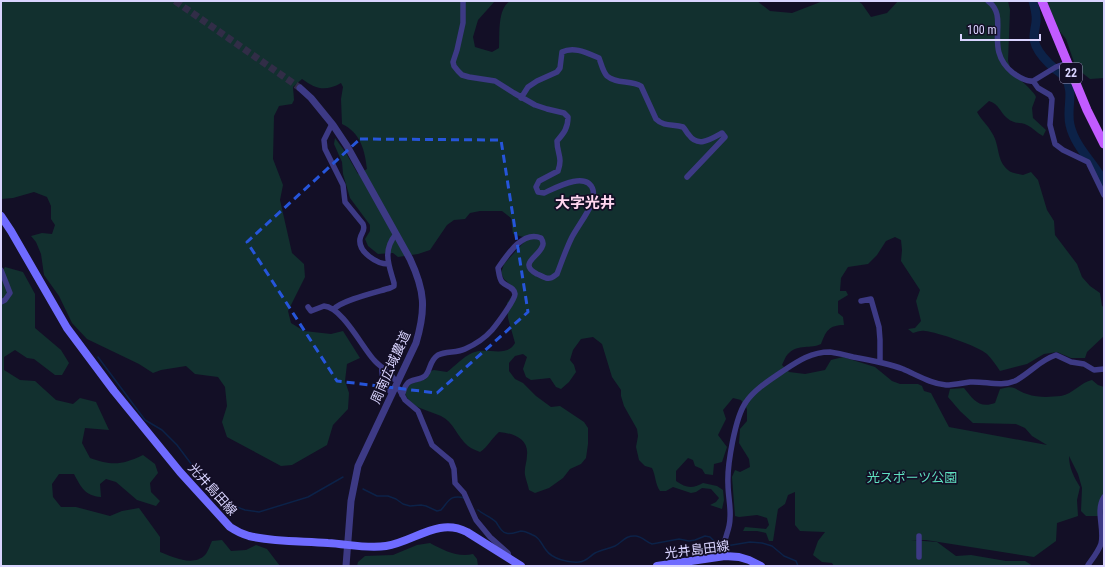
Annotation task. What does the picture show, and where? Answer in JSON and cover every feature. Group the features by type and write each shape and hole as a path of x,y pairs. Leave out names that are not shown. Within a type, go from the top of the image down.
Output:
{"main road":[{"name":"22","path":"1042,1 1086,110 1104,144"},
{"name":"光井島田線","path":"1,216 67,328 109,385 180,472 230,527 249,536 373,547 406,541 430,530 449,526 460,528 509,557 521,566"},
{"name":"光井島田線","path":"657,566 725,556 739,557 761,566"}],"street":[{"path":"402,395 407,384 412,380 426,375 430,364 439,354 465,349 483,338 492,330 513,303 515,296 513,289 502,282 499,276 498,268 523,239 537,236 541,238 543,242 542,247 530,262 529,266 531,271 547,278 552,278 557,274 572,236 592,203 594,192 592,186 578,180 558,186 544,193 538,192 536,187 539,181 558,171 561,162 557,141 568,124 568,117 564,113 547,109 521,98 496,80 462,75 454,66 453,62 458,50 463,23 463,1"},
{"path":"988,1 993,4 997,11 997,49 1005,67 1016,75 1029,81 1033,81 1053,68 1067,63"},
{"path":"521,98 528,87 532,84 557,72 560,68 562,52 572,49 587,52 599,58 606,75 612,79 637,83 641,86 656,119 660,123 667,126 676,125 683,127 689,136 699,142 705,142 722,133 725,137 687,177"},
{"path":"1033,81 1038,88 1050,95 1052,99 1050,125 1055,144 1063,150 1088,162 1104,195"},
{"name":"周南広域農道","path":"300,88 311,98 333,124 347,146 410,259 422,288 422,322 416,343 358,466 351,501 346,566"},
{"path":"333,124 324,140 325,149 343,185 345,202 365,228 360,236 361,246 365,252 381,264 388,264"},
{"path":"334,309 336,306 394,286 388,264 388,248 396,234"},
{"path":"1,270 10,293 5,300 1,302"},
{"path":"861,300 871,299 879,327 880,362"},
{"path":"308,307 311,311 324,306 334,309 354,332 374,360 391,374 394,379"},
{"path":"725,556 724,543 729,527 730,517 728,483 729,468 735,433 745,403 752,394 769,381 809,355 819,352 831,352 880,362 903,369 929,381 946,385 970,382 1008,383 1015,381 1040,363 1056,355 1072,362 1084,364 1094,370 1104,369"},
{"path":"382,368 383,378 392,393"},
{"path":"399,389 402,395 418,411 432,445 451,461 456,483 464,493 476,520 490,537 508,553 509,557"},
{"path":"1088,565 1098,552 1101,542 1100,508 1101,501 1104,497"},
{"path":"919,536 919,557"}],"highlighted area":[{"path":"360,139 501,140 528,312 437,393 337,381 247,242"}],"green space":[{"name":"光スポーツ公園","path":"1,1 495,1 478,20 473,37 475,47 492,52 499,48 501,16 506,5 510,1 757,1 770,11 792,13 823,1 858,1 862,4 871,17 887,13 898,1 1008,1 1010,10 1008,61 1013,75 1024,83 1035,95 1036,97 1032,108 1033,118 1046,130 1043,136 1027,125 1010,120 995,104 989,101 977,112 990,130 996,142 1004,166 1009,171 1017,174 1023,175 1031,172 1038,180 1047,210 1054,221 1055,235 1077,264 1082,277 1090,286 1100,293 1102,306 1104,307 1104,336 1087,352 1085,358 1071,358 1057,352 1044,354 1027,364 1000,371 987,354 975,347 931,332 922,331 913,333 908,329 915,328 921,321 916,301 920,290 901,261 901,240 895,237 886,241 877,255 868,264 848,267 841,278 840,291 846,291 848,295 838,301 838,313 843,317 844,325 831,328 827,332 821,344 796,348 787,355 782,365 789,372 805,374 825,370 831,360 843,357 875,367 892,381 900,384 918,384 922,386 924,391 931,393 949,427 1047,445 1032,436 1025,428 1016,424 973,423 948,397 950,389 964,388 977,402 989,405 995,403 1000,389 1014,388 1027,394 1040,397 1061,396 1092,380 1098,385 1104,387 1104,516 1086,516 1081,511 1082,488 1078,474 1069,456 1071,468 1080,487 1077,500 1078,516 1057,523 1056,541 1034,557 926,540 911,540 937,542 956,556 971,555 1006,561 1025,561 1033,566 834,566 832,563 822,562 813,555 818,541 825,532 800,531 795,525 795,492 788,495 785,504 778,509 773,541 769,541 766,533 757,531 743,531 745,527 766,529 769,525 767,518 757,515 735,516 732,477 735,470 740,472 750,467 749,459 739,443 740,429 747,421 747,409 741,400 733,398 723,410 726,419 718,435 727,447 722,462 714,464 713,475 705,474 702,469 695,466 693,460 688,458 676,471 676,481 683,485 692,487 703,483 717,486 723,490 724,500 722,509 710,505 716,502 719,498 711,489 702,488 691,493 673,487 666,491 660,491 652,468 645,466 639,460 636,447 638,436 637,429 624,406 621,390 612,377 602,344 593,337 581,339 573,350 570,360 574,365 576,372 569,382 561,389 556,387 550,378 531,380 526,377 523,369 527,357 523,354 515,356 509,363 509,371 515,379 523,383 536,396 551,407 560,406 584,422 588,428 586,458 581,464 570,469 563,478 549,488 535,493 529,490 525,477 527,449 523,441 515,435 499,432 480,452 464,442 449,422 441,416 415,405 407,398 405,393 410,384 426,379 431,371 447,372 462,359 472,353 477,351 506,350 511,348 515,343 508,318 507,303 516,290 504,279 501,273 504,264 525,241 523,237 513,234 511,218 502,211 480,211 470,213 465,219 454,220 447,225 430,250 418,254 398,257 393,253 378,254 368,246 365,239 370,231 370,225 350,198 343,174 342,162 334,144 335,138 358,174 367,169 365,156 358,137 354,132 342,124 341,99 343,87 341,83 330,88 321,88 316,87 302,79 293,87 294,100 292,104 279,106 274,116 273,159 283,185 280,200 292,253 304,264 305,277 288,311 291,323 304,331 331,334 343,331 360,358 347,364 345,381 349,393 348,409 333,425 327,445 292,465 281,466 227,437 222,422 227,406 225,387 218,377 195,374 186,366 161,370 153,373 139,364 87,339 72,323 59,296 44,275 41,254 36,242 31,236 42,233 52,234 55,225 51,219 51,206 47,197 34,192 13,198 1,199"},
{"path":"1047,1 1104,1 1104,78 1090,79 1076,68 1066,39 1058,29"},
{"path":"5,267 23,272 35,294 35,328 61,350 69,363 62,375 55,375 34,359 27,358 15,350 4,357 4,370 20,380 35,381 56,400 73,404 80,398 96,402 109,430 85,428 82,443 90,458 105,462 117,463 129,461 143,455 155,464 158,473 150,483 151,492 160,501 156,506 137,500 116,482 106,479 100,484 101,497 87,493 74,474 59,474 52,484 53,497 61,507 76,507 110,516 122,511 139,508 160,537 160,552 183,560 189,561 200,559 206,554 212,541 222,540 231,551 246,550 256,545 267,549 280,566 1,566 1,273"},
{"path":"430,543 445,551 456,554 473,554 477,559 478,566 357,566 358,562 365,556 393,555 417,545"}],"waterway":[{"path":"1033,1 1036,17 1034,37 1036,46 1044,58 1065,77 1070,94 1069,119 1072,133 1080,148 1104,182"},
{"path":"98,357 145,420 162,430 177,445 195,469 234,506 245,510 259,512 308,497 343,477"},
{"path":"363,489 377,496 388,496 403,504 410,506 426,506 437,511 441,510 450,499 456,497 465,498"},
{"path":"478,510 494,520 504,532 510,534 521,531 535,536 552,556 570,562 584,561 595,553 615,546 632,536 641,537 652,544 679,539 689,541 705,536 710,537 722,546"},
{"path":"726,546 750,542 762,543 772,546 784,556 796,561 798,566"}],"tunnel":[{"path":"175,1 300,88"}],"district":[{"name":"大字光井","path":"585,203"}]}
